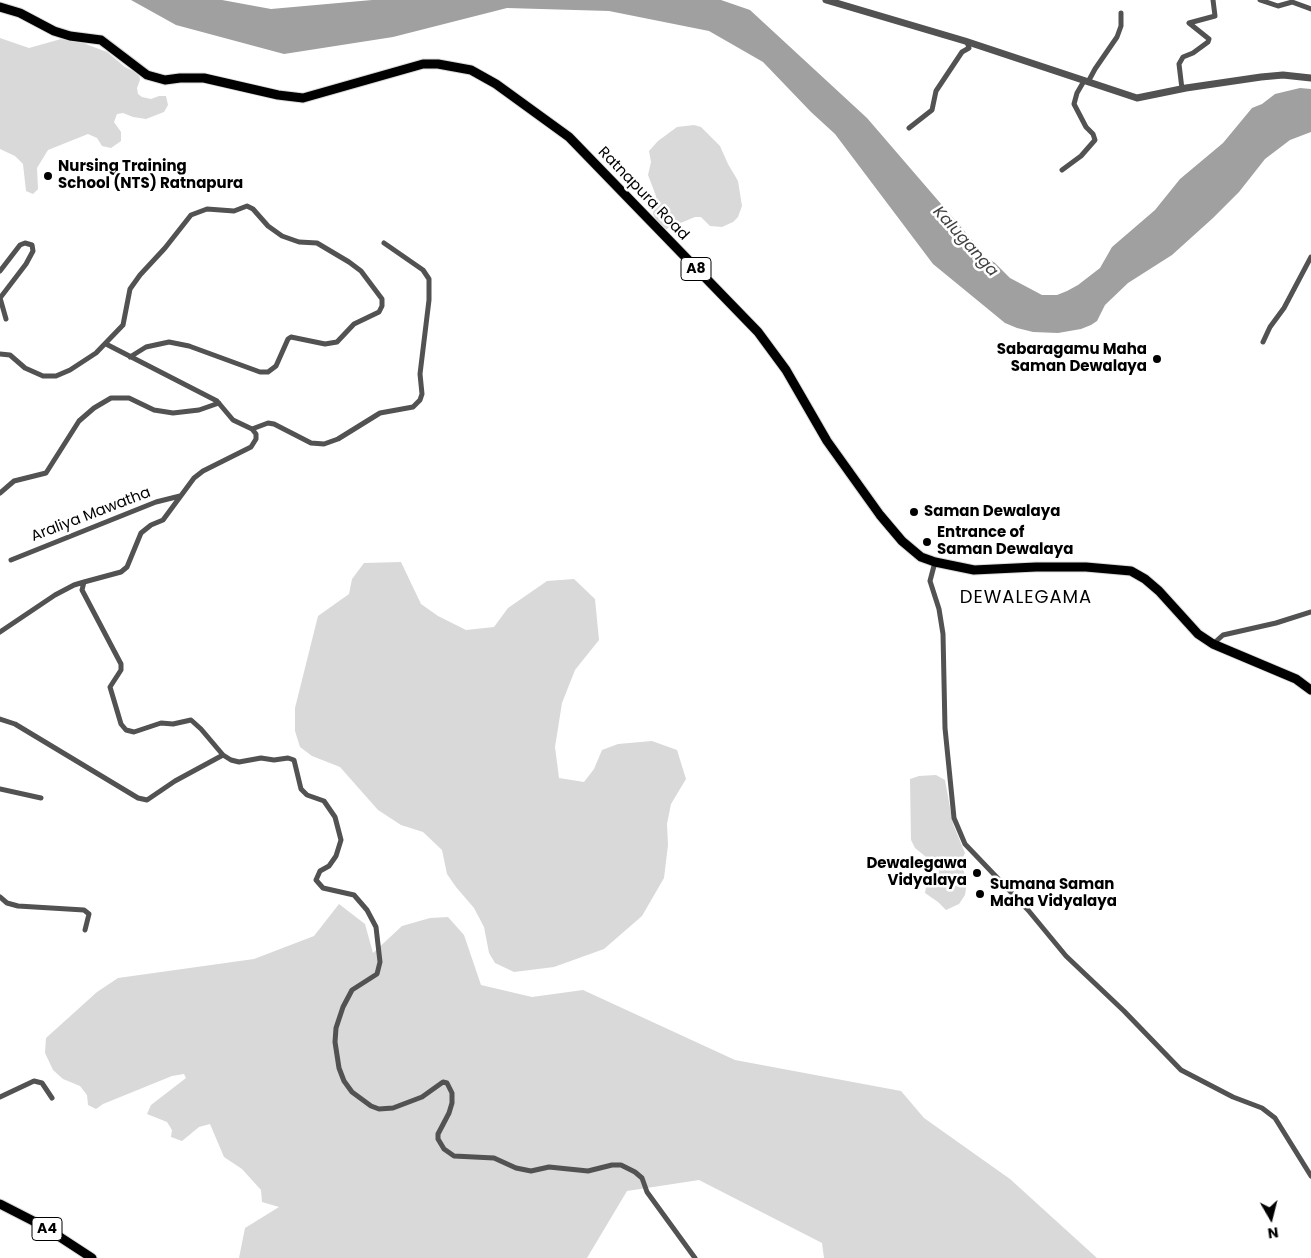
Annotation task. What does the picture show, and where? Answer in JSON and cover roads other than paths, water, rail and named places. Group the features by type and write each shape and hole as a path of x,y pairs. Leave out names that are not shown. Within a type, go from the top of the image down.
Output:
{"highway":[{"name":"Ratnapura Road","path":"0,7 20,13 62,33 101,40 147,75 165,80 204,78 278,95 303,98 423,64 438,64 471,70 496,84 569,138 758,332 786,370 827,440 880,515 902,541 922,557 935,562 974,570 1086,567 1131,572 1145,579 1159,591 1198,634 1213,644 1296,679 1311,690"},
{"name":"A4","path":"0,1204 42,1226 92,1258"}],"street":[{"path":"826,0 967,42 1138,98 1261,77 1283,75 1311,78"},
{"path":"1182,89 1179,64 1183,57 1193,53 1208,42 1208,39 1189,23 1215,16 1213,0"},
{"path":"1260,0 1278,6 1292,2 1311,9"},
{"path":"1062,170 1081,156 1095,140 1074,104 1077,93 1117,37 1121,26 1121,13"},
{"path":"909,128 932,110 936,91 962,52 969,48 967,42"},
{"path":"0,354 10,355 25,368 43,376 56,376 70,370 90,357 106,344 123,325 130,289 140,275 165,248 191,215 207,209 234,211 247,206 254,208 268,226 282,236 299,242 317,243 349,262 360,271 382,300 379,312 354,324 337,342 324,344 291,337 288,339 276,366 268,372 260,372 189,346 169,342 146,348 130,357"},
{"path":"0,271 20,245 25,243 32,245 33,251 26,264 0,298 6,319"},
{"path":"252,429 268,423 274,424 311,443 324,444 338,439 380,413 412,407 420,400 422,394 420,374 429,300 429,280 423,270 384,243"},
{"path":"1263,342 1270,327 1284,308 1311,257"},
{"path":"0,632 55,595 74,585 121,572 127,566 142,533 151,525 163,520 194,478 203,471 251,447 256,439 256,434 252,429 233,420 218,403 106,344"},
{"path":"0,493 14,481 46,473 79,422 94,408 111,398 129,398 154,410 173,413 199,410 218,403"},
{"name":"Araliya Mawatha","path":"11,560 138,509 181,496"},
{"path":"935,562 930,581 939,609 942,634 946,737 954,818 965,844 1028,910 1066,956 1124,1011 1181,1070 1233,1097 1262,1108 1276,1118 1311,1176"},
{"path":"84,582 82,590 84,596 121,664 121,670 110,687 121,724 126,730 134,732 161,723 173,724 191,720 222,754 231,760 239,762 261,758 274,760 288,758 294,760 301,789 307,795 324,801 335,817 341,840 336,856 329,866 320,871 316,880 323,888 354,895 367,910 376,927 380,962 377,974 352,990 343,1007 336,1028 335,1042 339,1068 344,1081 352,1092 379,1109 393,1108 422,1096 443,1082 447,1083 452,1093 452,1103 438,1138 444,1149 454,1156 494,1158 516,1168 531,1171 549,1167 588,1171 620,1165 636,1172 642,1178 647,1192 695,1258"},
{"path":"1213,644 1223,635 1276,623 1311,612"},
{"path":"0,719 14,724 138,798 148,800 222,754"},
{"path":"0,789 42,798"},
{"path":"0,897 7,903 18,906 84,910 89,914 85,930"},
{"path":"0,1097 34,1081 42,1082 52,1098"}],"water":[{"name":"Kaluganga","path":"131,0 222,0 271,9 372,0 721,0 750,10 867,118 983,255 995,263 1010,278 1042,295 1057,295 1067,291 1100,268 1112,247 1155,210 1180,179 1223,143 1252,108 1262,104 1275,94 1300,88 1311,89 1311,132 1290,140 1265,159 1239,192 1213,218 1172,255 1128,283 1105,305 1097,321 1081,329 1058,333 1033,332 1005,323 933,264 835,134 763,62 709,31 609,11 507,8 393,37 284,54 176,25"}],"place":[{"name":"Nursing Training School (NTS) Ratnapura","path":"48,176"},
{"name":"Sabaragamu Maha Saman Dewalaya","path":"1157,359"},
{"name":"Saman Dewalaya","path":"914,512"},
{"name":"Entrance of Saman Dewalaya","path":"927,542"},
{"name":"Dewalegawa Vidyalaya","path":"977,873"},
{"name":"Sumana Saman Maha Vidyalaya","path":"980,894"}],"district":[{"name":"DEWALEGAMA","path":"1026,598"}]}
